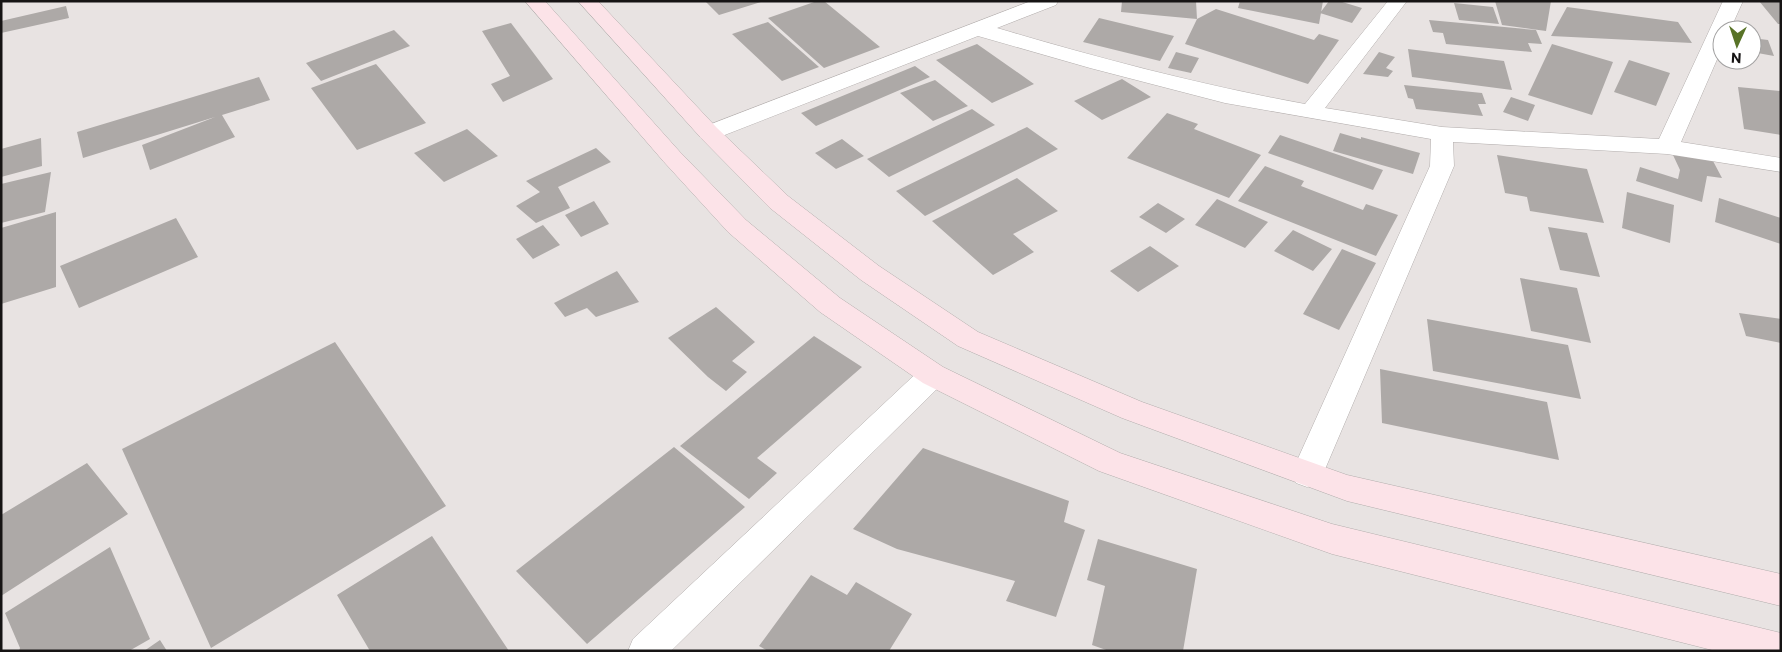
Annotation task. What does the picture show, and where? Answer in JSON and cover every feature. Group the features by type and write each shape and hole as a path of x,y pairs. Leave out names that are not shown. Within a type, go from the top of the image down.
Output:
{"main road":[{"path":"534,1 672,157 737,226 830,305 933,375 1110,462 1332,539 1781,650"},
{"path":"587,1 709,133 779,202 870,273 968,339 1132,410 1347,488 1781,590"}],"street":[{"path":"709,133 1049,1"},
{"path":"1310,112 1398,1"},
{"path":"1667,147 1733,1"},
{"path":"977,28 1097,64 1225,96 1310,112 1442,134 1667,147 1781,166"},
{"path":"1307,474 1442,166 1442,134"},
{"path":"646,651 933,375"}],"building":[{"path":"705,1 761,1 761,2 719,15"},
{"path":"817,1 824,1 880,47 824,68 768,18"},
{"path":"1122,1 1196,1 1197,19 1121,12"},
{"path":"1240,1 1323,1 1319,24 1238,8"},
{"path":"1329,1 1339,1 1362,8 1352,23 1320,13"},
{"path":"1495,1 1551,1 1546,31 1502,25"},
{"path":"1759,1 1781,1 1781,24 1778,24"},
{"path":"1454,3 1493,7 1499,24 1459,20"},
{"path":"66,6 69,18 1,33 1,21"},
{"path":"1567,7 1678,22 1692,43 1551,36"},
{"path":"1216,9 1314,40 1319,34 1339,40 1308,84 1185,44 1197,19"},
{"path":"1099,18 1174,36 1160,61 1083,42"},
{"path":"1429,20 1536,30 1542,44 1528,43 1532,52 1446,44 1443,33 1433,32"},
{"path":"768,22 819,67 782,81 732,34"},
{"path":"511,23 553,79 503,102 491,84 510,76 482,31"},
{"path":"394,30 410,46 321,81 306,63"},
{"path":"1762,39 1768,40 1774,56 1762,54"},
{"path":"977,44 1034,84 992,103 936,60"},
{"path":"1552,44 1613,62 1592,115 1528,95"},
{"path":"1408,49 1504,61 1512,90 1412,77"},
{"path":"1176,52 1199,58 1191,73 1168,68"},
{"path":"1379,52 1395,57 1386,68 1393,71 1388,77 1363,74"},
{"path":"1629,60 1670,73 1656,106 1614,92"},
{"path":"376,64 426,123 357,150 311,88"},
{"path":"915,66 930,77 816,126 801,113"},
{"path":"259,77 270,100 222,115 235,137 150,170 142,145 215,117 83,158 77,132"},
{"path":"1122,79 1151,97 1102,120 1074,101"},
{"path":"935,80 968,106 933,121 900,93"},
{"path":"1404,85 1482,93 1486,104 1478,104 1483,116 1416,109 1413,99 1408,98"},
{"path":"1738,87 1781,91 1781,135 1744,129"},
{"path":"1511,97 1535,105 1528,121 1503,112"},
{"path":"972,109 995,125 889,177 867,159"},
{"path":"1167,113 1198,124 1194,129 1261,155 1229,198 1127,158"},
{"path":"1027,127 1058,149 925,216 896,191"},
{"path":"467,129 498,156 444,182 414,153"},
{"path":"1340,133 1420,153 1413,174 1333,151"},
{"path":"1280,135 1383,170 1373,190 1268,153"},
{"path":"41,138 42,166 1,177 1,149"},
{"path":"842,139 864,156 836,169 815,153"},
{"path":"596,148 611,162 558,187 570,208 536,223 516,206 540,192 526,181"},
{"path":"1497,155 1587,169 1604,223 1530,211 1527,197 1505,193"},
{"path":"1673,155 1713,161 1722,178 1707,176 1702,202 1636,181 1640,167 1678,179 1680,170"},
{"path":"1265,166 1304,181 1301,186 1363,210 1366,204 1398,215 1376,256 1238,201"},
{"path":"51,172 45,212 1,223 1,184"},
{"path":"1017,178 1058,211 1013,234 1034,252 993,275 932,221"},
{"path":"1627,192 1674,205 1670,243 1622,228"},
{"path":"1719,198 1781,218 1781,244 1715,222"},
{"path":"1217,199 1268,222 1245,248 1195,225"},
{"path":"594,201 609,224 581,237 565,215"},
{"path":"1158,203 1185,219 1166,233 1139,217"},
{"path":"56,212 56,287 1,304 1,228"},
{"path":"176,218 198,257 79,308 60,266"},
{"path":"543,225 560,245 533,259 516,239"},
{"path":"1548,227 1587,233 1600,277 1560,270"},
{"path":"1293,230 1332,249 1313,271 1274,251"},
{"path":"1150,246 1179,266 1138,292 1110,271"},
{"path":"1342,249 1376,263 1339,330 1303,314"},
{"path":"617,271 639,302 596,317 587,308 565,317 554,303"},
{"path":"1520,278 1577,288 1591,343 1531,331"},
{"path":"716,307 755,342 732,361 747,372 726,391 708,377 668,338"},
{"path":"1739,313 1781,319 1781,343 1746,336"},
{"path":"1427,319 1568,345 1581,399 1433,371"},
{"path":"814,336 862,367 757,458 777,473 749,499 680,446"},
{"path":"335,342 446,506 211,648 122,449"},
{"path":"1380,369 1547,402 1559,460 1382,423"},
{"path":"674,447 745,507 587,644 516,571"},
{"path":"923,448 1069,501 1064,522 1085,530 1056,617 1006,601 1015,581 897,549 853,529"},
{"path":"87,463 128,514 1,596 1,515"},
{"path":"432,536 509,651 370,651 337,595"},
{"path":"1098,539 1197,569 1183,651 1109,651 1092,645 1105,586 1087,580"},
{"path":"110,547 150,639 129,651 19,651 20,648 5,613"},
{"path":"811,575 847,595 856,582 912,614 889,651 768,651 759,646"},
{"path":"160,640 167,651 144,651"}]}
